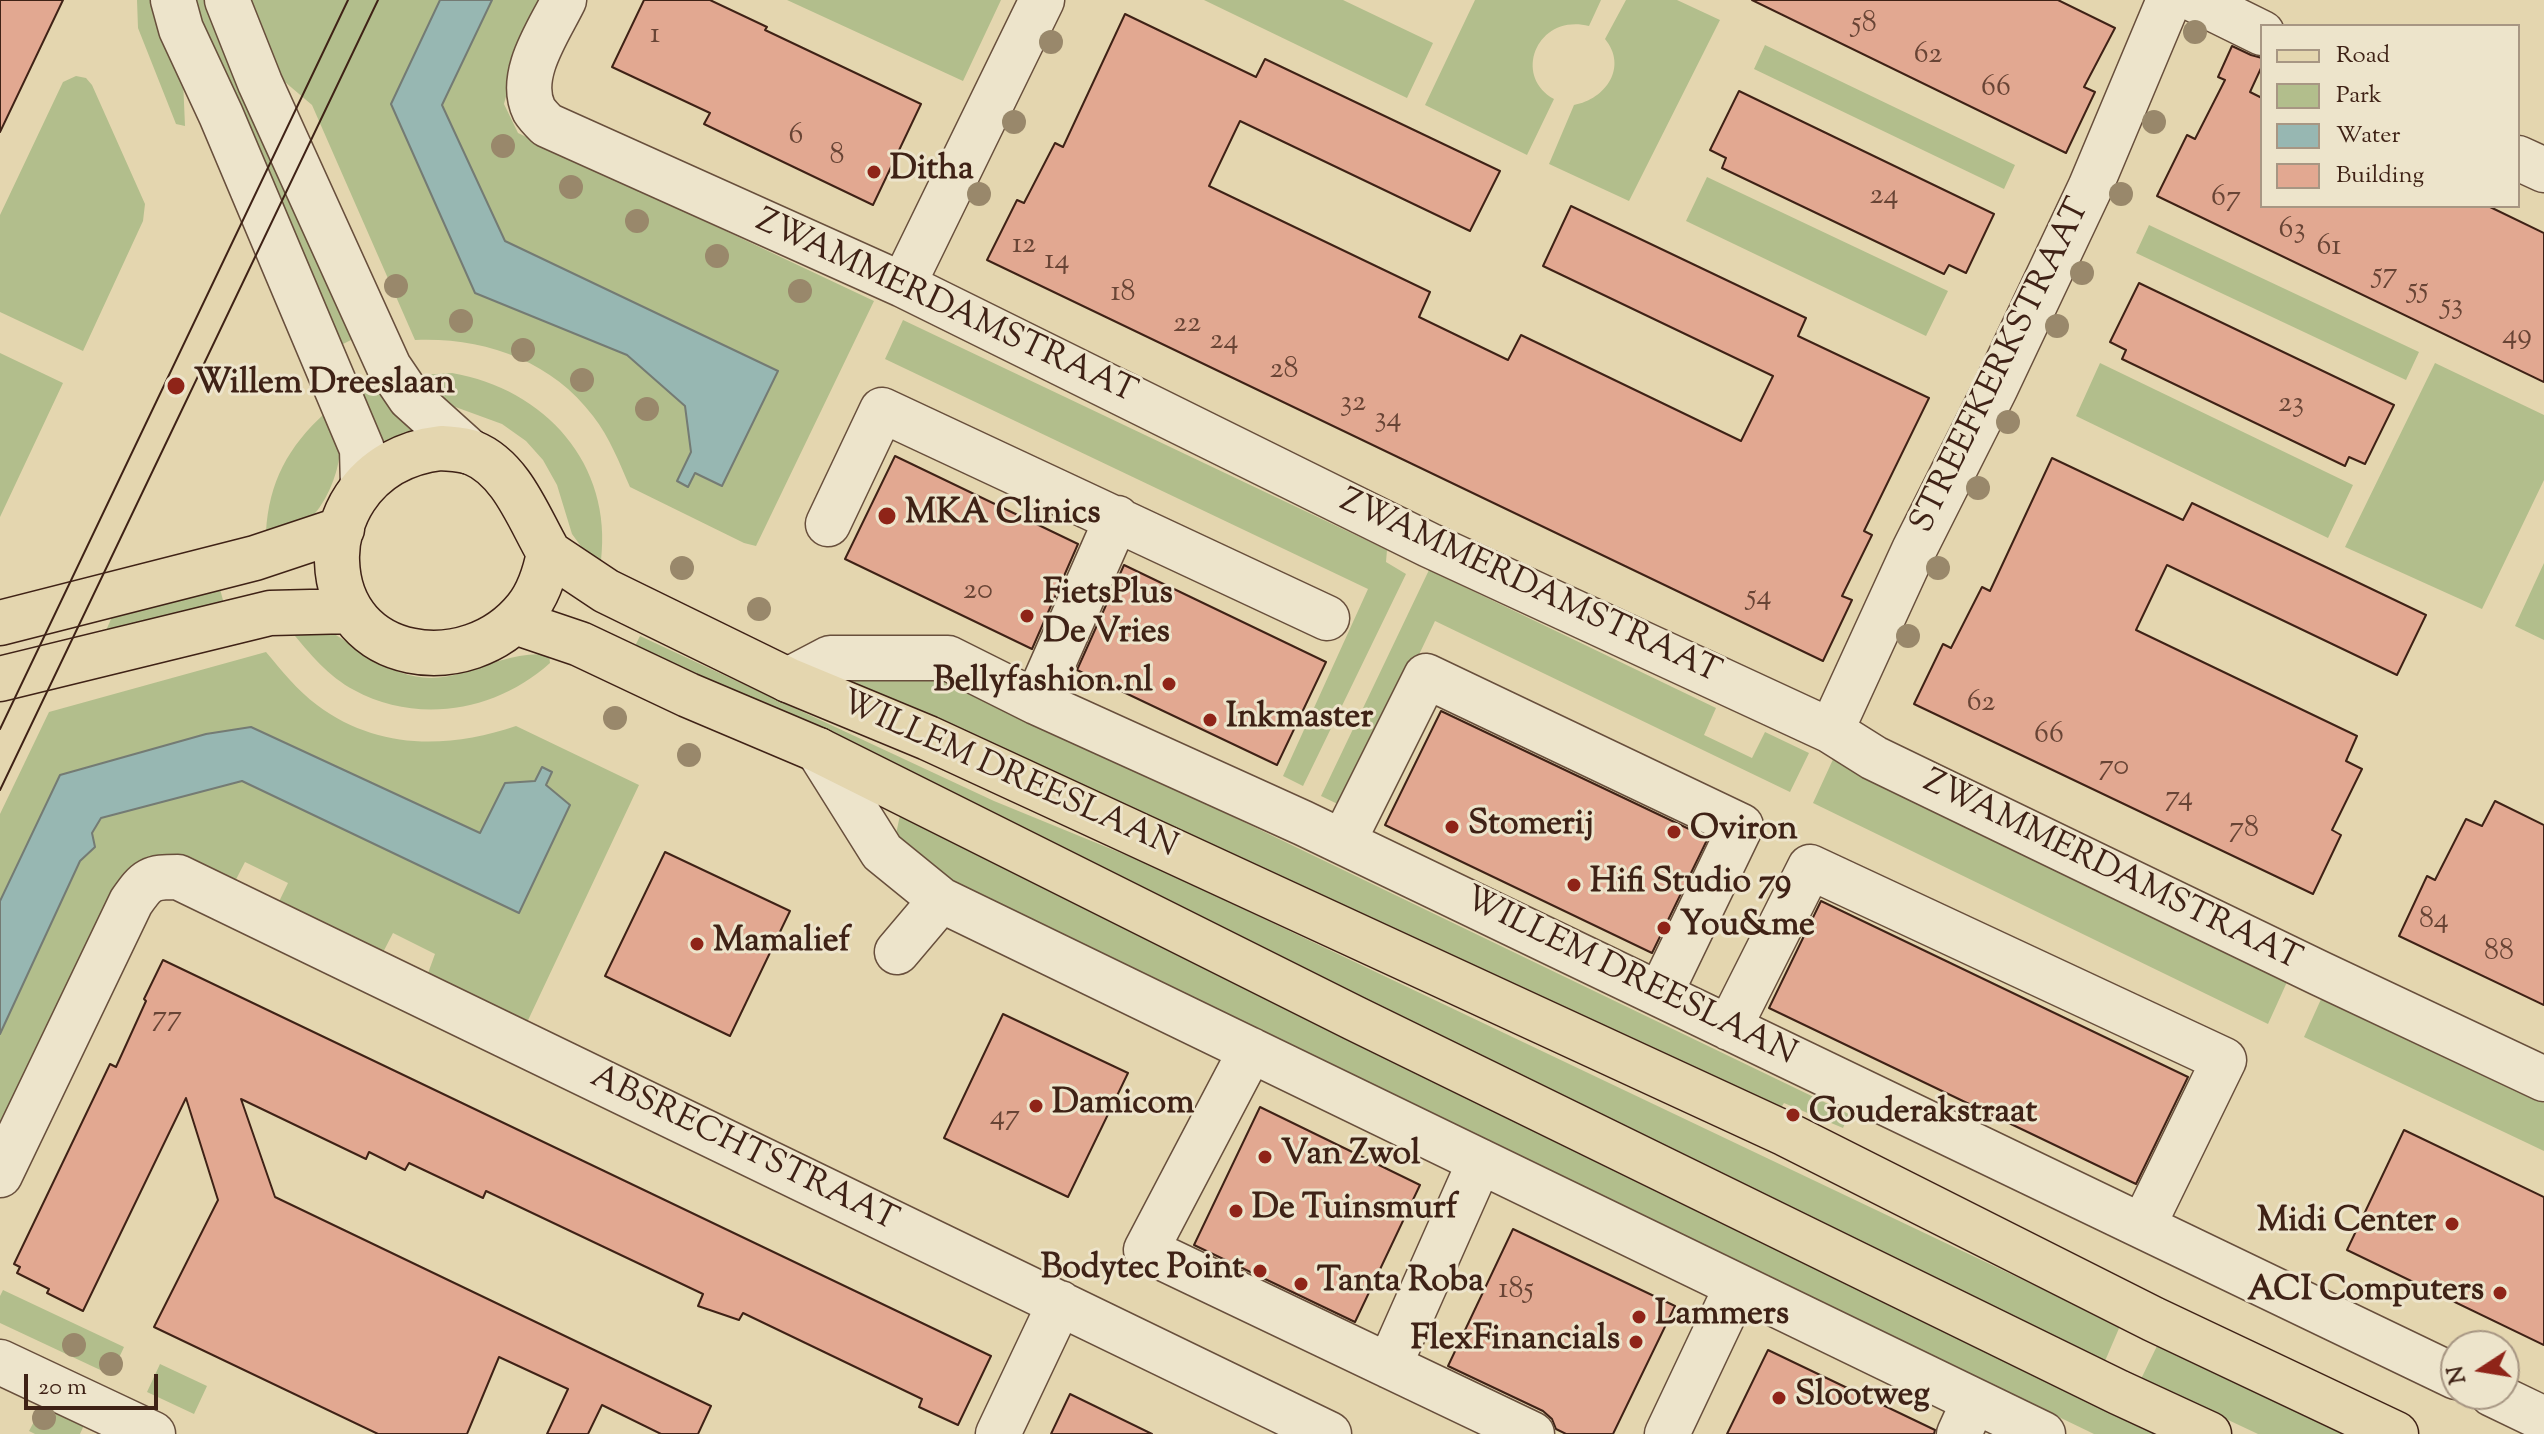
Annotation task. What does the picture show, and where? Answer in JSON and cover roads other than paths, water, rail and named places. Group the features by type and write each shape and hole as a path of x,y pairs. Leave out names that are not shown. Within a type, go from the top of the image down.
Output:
{"main road":[{"path":"441,448 470,452 487,460 510,483 549,553 538,591 515,622 476,647 431,654 401,648 361,623 342,592 337,571 337,550 350,506 363,486 390,463 422,450 441,448"},
{"path":"0,623 255,558 342,529"},
{"name":"WILLEM DREESLAAN","path":"549,553 606,591 788,680 942,745 1786,1134 2153,1319 2396,1434"},
{"path":"0,679 257,615 351,611"},
{"name":"WILLEM DREESLAAN","path":"515,622 580,644 688,695 818,750 1354,1018 2209,1434"}],"street":[{"path":"173,0 181,29 221,115 362,449 363,486"},
{"path":"227,0 260,83 389,367 410,398 470,452"},
{"name":"ZWAMMERDAMSTRAAT","path":"564,0 535,60 530,90 534,110 547,125 903,285 1429,545 1831,731 1874,758 2544,1079"},
{"path":"903,285 1042,0"},
{"name":"STREEFKERKSTRAAT","path":"1831,731 1914,550 1995,389 2090,188 2169,0"},
{"path":"2195,0 2260,32"},
{"path":"2520,159 2544,170"},
{"path":"828,524 882,410 1327,618"},
{"path":"1036,702 1117,518"},
{"name":"WILLEM DREESLAAN","path":"788,680 830,658 948,658 1036,702 1343,842 2440,1369"},
{"path":"1343,842 1426,676 1741,826 1660,994"},
{"name":"WILLEM DREESLAAN","path":"818,750 882,852 941,900 1737,1286 1967,1417 2043,1434"},
{"path":"1729,1028 1810,867 2224,1060 2143,1226"},
{"name":"ABSRECHTSTRAAT","path":"0,1175 131,902 141,887 155,877 178,877 1329,1434"},
{"path":"897,952 941,900"},
{"path":"1251,1050 1146,1250 1532,1434"},
{"path":"1389,1366 1480,1161"},
{"path":"1667,1434 1737,1286"},
{"path":"998,1434 1060,1303"},
{"path":"0,1362 153,1434"},
{"path":"2520,1407 2544,1419"}],"water":[{"path":"440,0 492,0 442,105 505,241 778,371 722,486 695,473 688,487 677,481 691,452 685,406 627,355 475,293 391,104"},
{"path":"251,727 480,833 505,783 535,781 542,767 552,772 546,785 570,805 519,913 242,781 101,818 92,833 95,847 80,861 0,1034 0,901 60,775 206,734"}],"tram line":[{"path":"0,729 348,0"},
{"path":"0,790 378,0"}],"place":[{"name":"Ditha","path":"874,172"},
{"name":"Willem Dreeslaan","path":"176,386"},
{"name":"MKA Clinics","path":"887,516"},
{"name":"FietsPlus De Vries","path":"1027,616"},
{"name":"Bellyfashion.nl","path":"1169,684"},
{"name":"Inkmaster","path":"1210,720"},
{"name":"Stomerij","path":"1452,827"},
{"name":"Oviron","path":"1674,832"},
{"name":"Hifi Studio 79","path":"1574,885"},
{"name":"You&me","path":"1664,928"},
{"name":"Mamalief","path":"697,944"},
{"name":"Damicom","path":"1036,1106"},
{"name":"Gouderakstraat","path":"1793,1115"},
{"name":"Van Zwol","path":"1265,1157"},
{"name":"De Tuinsmurf","path":"1236,1211"},
{"name":"Midi Center","path":"2452,1224"},
{"name":"Bodytec Point","path":"1260,1271"},
{"name":"Tanta Roba","path":"1301,1284"},
{"name":"ACI Computers","path":"2500,1293"},
{"name":"Lammers","path":"1639,1317"},
{"name":"FlexFinancials","path":"1636,1342"},
{"name":"Slootweg","path":"1779,1398"}]}
